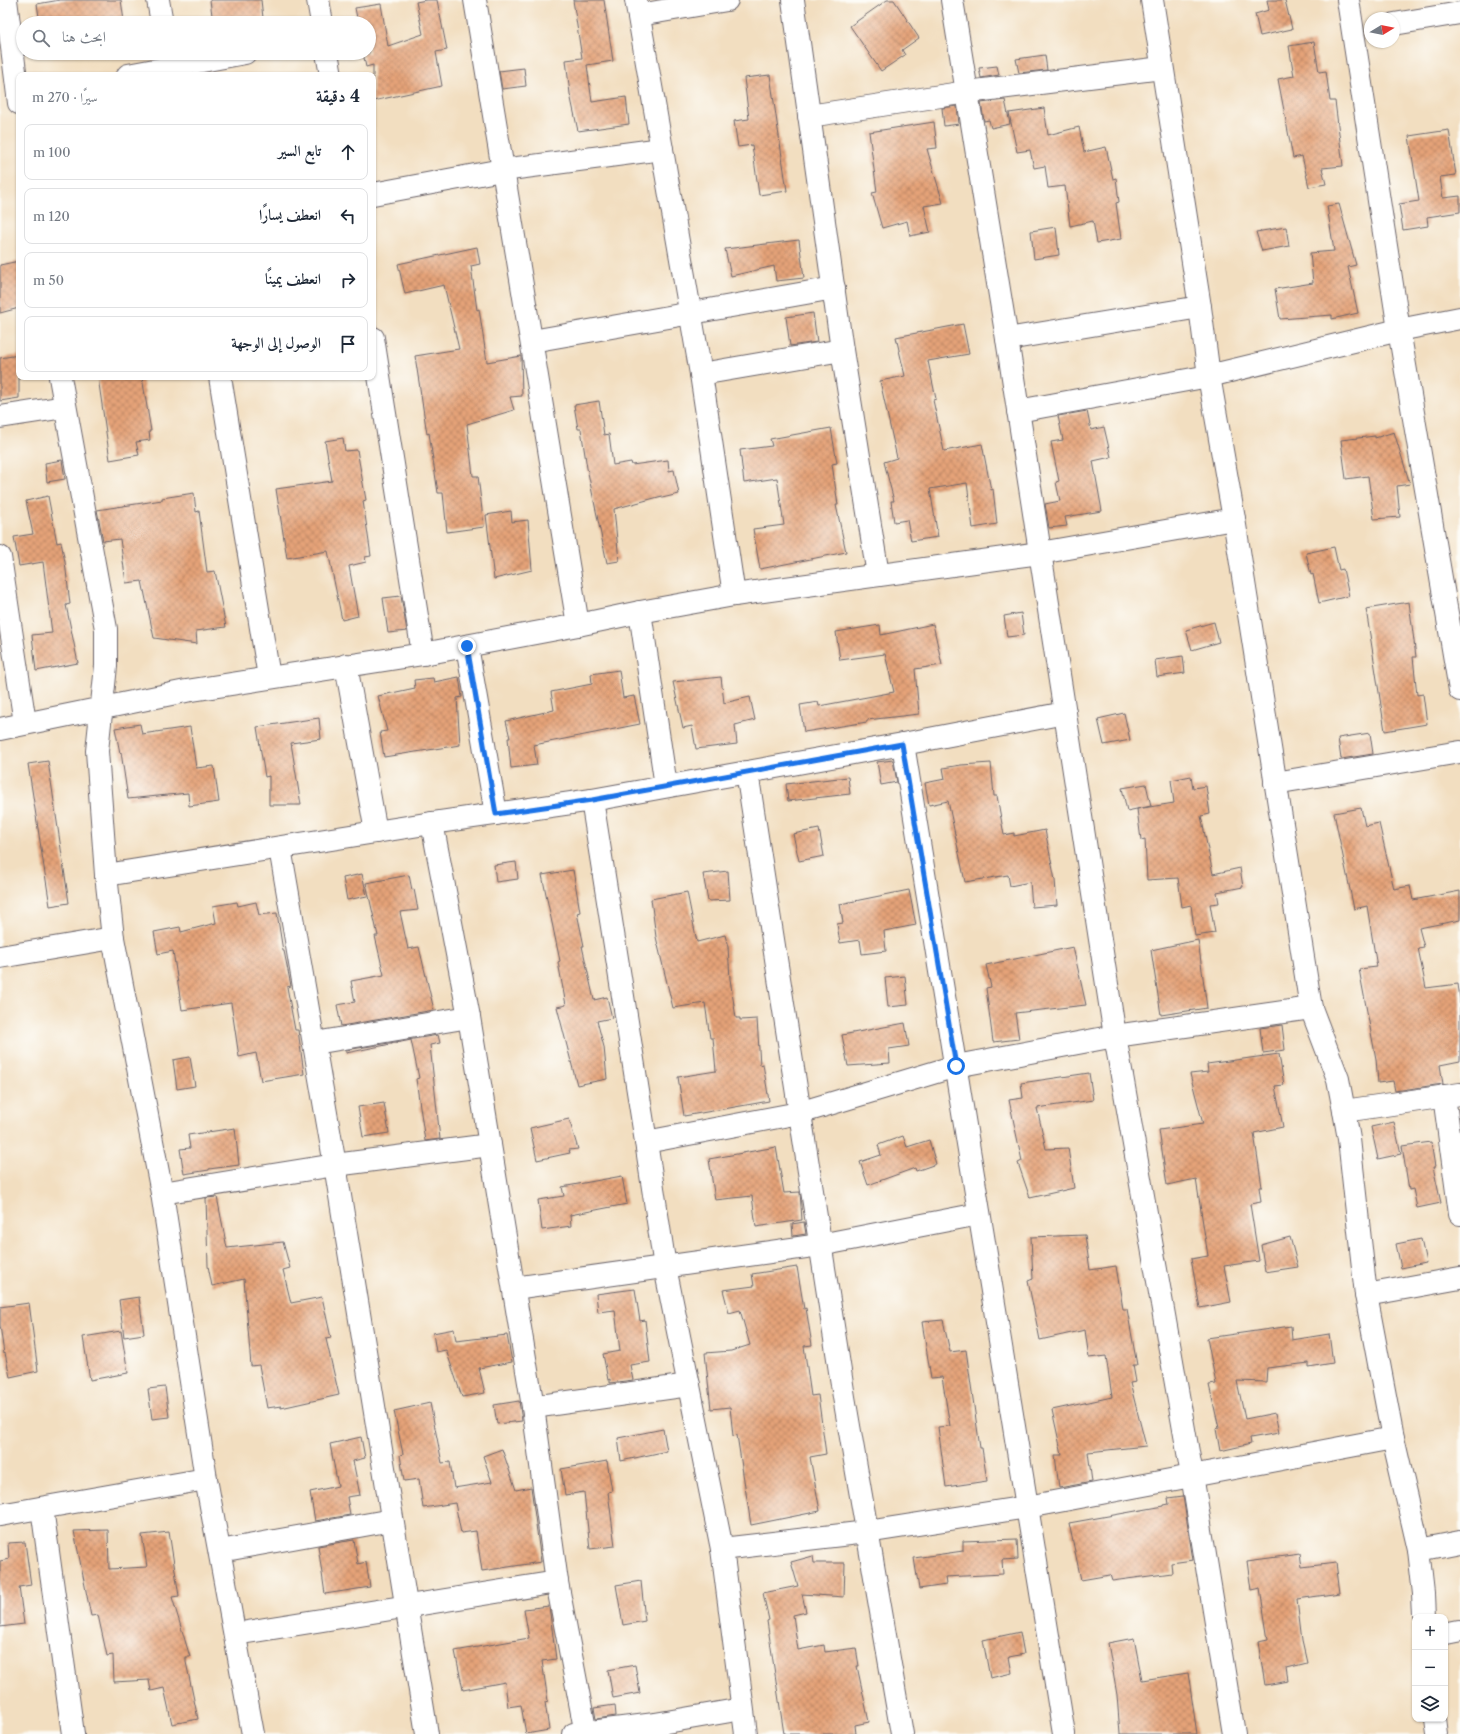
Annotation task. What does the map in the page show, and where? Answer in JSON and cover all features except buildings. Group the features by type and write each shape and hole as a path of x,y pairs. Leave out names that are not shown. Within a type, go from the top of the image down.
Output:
{"street":[{"path":"6,0 14,98"},
{"path":"158,0 161,16"},
{"path":"318,0 321,16"},
{"path":"475,0 578,625"},
{"path":"727,0 637,7 701,374 734,595"},
{"path":"793,0 842,350 878,575"},
{"path":"952,0 1007,339 1115,1036 1192,1475 1234,1734"},
{"path":"1152,0 1200,306 1209,376 1234,519 1311,1008 1338,1079 1349,1138 1366,1295 1393,1438 1419,1550 1425,1614"},
{"path":"1348,0 1362,29 1399,330 1460,690"},
{"path":"1400,23 1460,13"},
{"path":"140,72 169,65 201,60"},
{"path":"328,60 330,72"},
{"path":"809,116 967,92 1162,68"},
{"path":"376,193 502,170 662,148"},
{"path":"532,341 834,288"},
{"path":"1007,339 1200,306"},
{"path":"1018,411 1209,376 1399,330 1460,318"},
{"path":"701,374 842,350"},
{"path":"376,357 423,654"},
{"path":"60,380 106,629 106,666 100,709 97,750 106,875 113,938 162,1193 206,1480 253,1734"},
{"path":"220,380 269,677"},
{"path":"0,417 65,407"},
{"path":"0,729 186,691 423,654 734,595 1040,553 1234,519"},
{"path":"0,557 25,723"},
{"path":"640,612 666,786"},
{"path":"467,646 496,814"},
{"path":"346,665 376,832"},
{"path":"106,875 432,823 592,800 1065,713"},
{"path":"902,744 956,1066 1064,1734"},
{"path":"1275,783 1460,752"},
{"path":"747,772 844,1397 902,1734"},
{"path":"592,800 665,1267 722,1549 746,1734"},
{"path":"432,823 468,1017 534,1407 557,1582 582,1733 655,1724 742,1709"},
{"path":"280,848 315,1043 426,1734"},
{"path":"0,957 113,938"},
{"path":"646,1142 799,1113 956,1066 1115,1036 1311,1008"},
{"path":"315,1043 468,1017"},
{"path":"1344,1111 1452,1095 1460,1214"},
{"path":"162,1193 335,1165 490,1145"},
{"path":"514,1288 820,1245 979,1214"},
{"path":"1366,1295 1460,1278"},
{"path":"534,1407 689,1385"},
{"path":"722,1549 868,1532 1027,1507 1393,1438"},
{"path":"0,1515 206,1480"},
{"path":"42,1508 73,1734"},
{"path":"220,1551 392,1520"},
{"path":"1419,1550 1460,1542"},
{"path":"235,1634 557,1582"},
{"path":"1448,1633 1460,1631"},
{"path":"1435,1722 1437,1734"}],"route":[{"path":"467,646 496,814 592,800 902,744 956,1066"}]}
